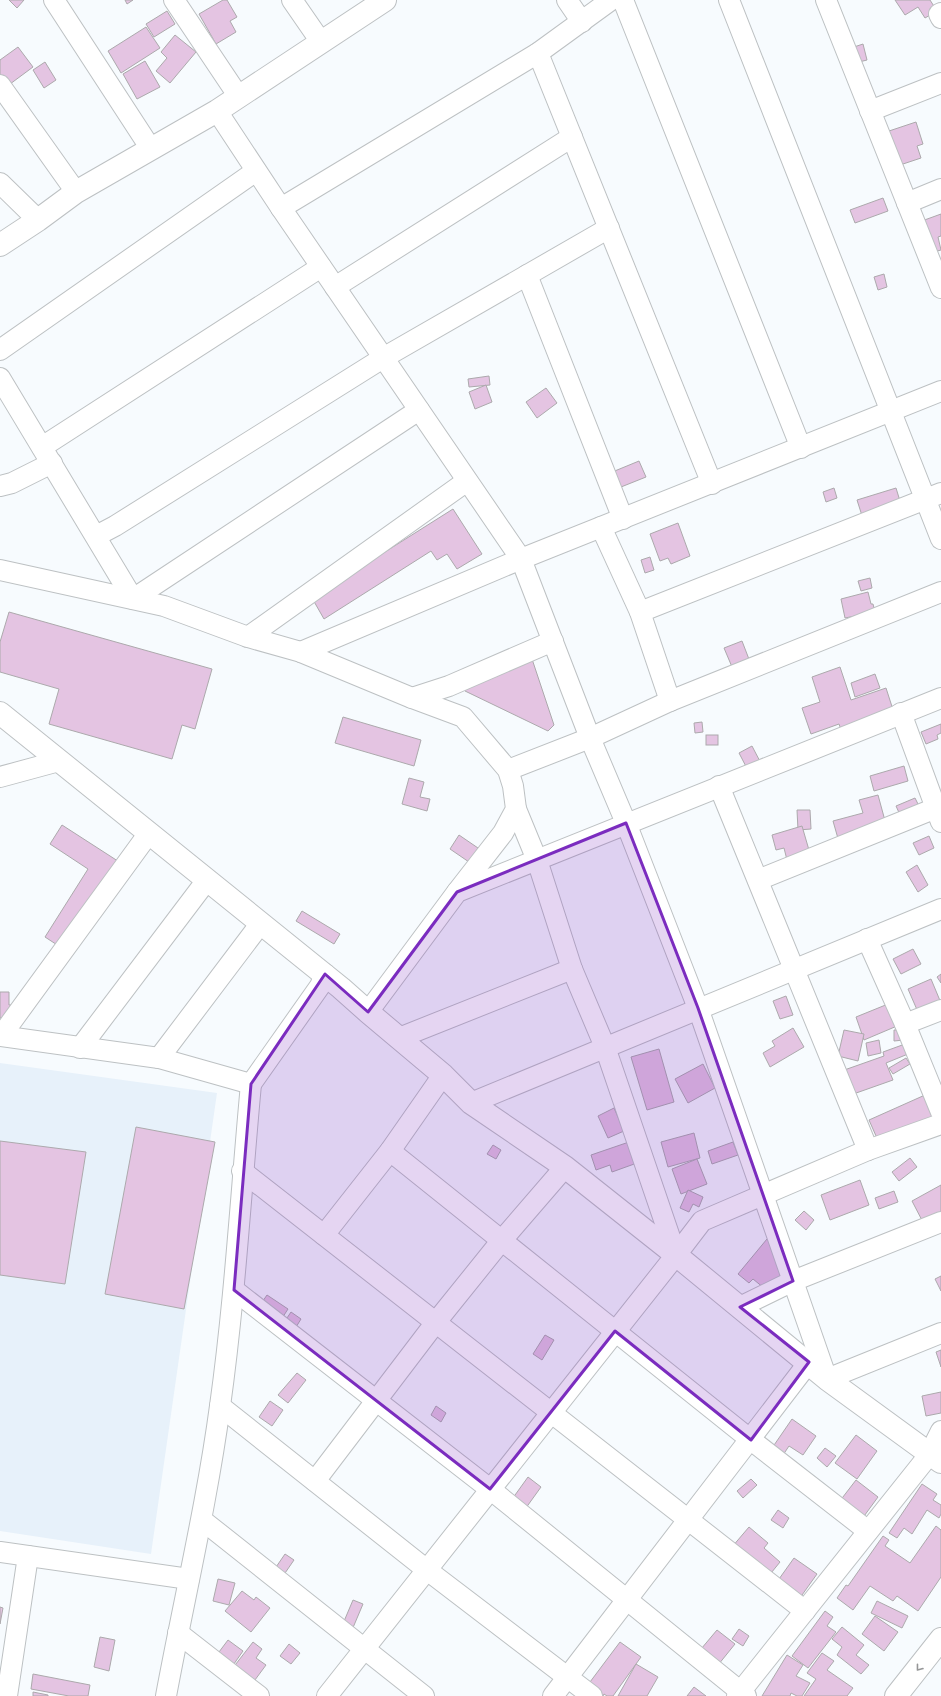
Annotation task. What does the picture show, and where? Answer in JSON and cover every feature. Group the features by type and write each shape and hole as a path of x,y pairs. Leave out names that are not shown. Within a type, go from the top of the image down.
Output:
{"street":[{"path":"54,0 151,149"},
{"path":"174,0 239,97"},
{"path":"292,0 321,42"},
{"path":"0,245 38,220 76,192 217,111 385,0"},
{"path":"567,0 582,22"},
{"path":"280,208 538,54 611,0"},
{"path":"623,0 801,448"},
{"path":"729,0 891,412 933,496 941,539"},
{"path":"826,0 941,288"},
{"path":"941,13 939,14 941,18"},
{"path":"538,54 712,484"},
{"path":"870,111 941,83"},
{"path":"0,85 76,192"},
{"path":"217,111 280,208 521,559 590,738 626,823 698,1008 827,1379"},
{"path":"335,287 572,137"},
{"path":"0,350 256,171"},
{"path":"0,182 38,220"},
{"path":"907,203 941,189"},
{"path":"96,536 115,526 383,358 609,228"},
{"path":"0,486 12,483 47,455 321,267"},
{"path":"527,275 623,519"},
{"path":"0,378 133,599"},
{"path":"301,652 521,559 712,484 941,391"},
{"path":"133,599 419,410"},
{"path":"248,637 467,481"},
{"path":"640,612 933,496"},
{"path":"601,527 640,612 670,701"},
{"path":"0,570 164,606 248,637 301,652 412,698 463,717 508,770 513,786 516,809 537,860 572,969 605,1047 676,1255"},
{"path":"508,770 590,738 670,701 941,592"},
{"path":"412,698 449,686 553,641"},
{"path":"457,892 941,698"},
{"path":"0,713 325,974 443,1075 471,1102 565,1167 809,1362 827,1379 935,1459"},
{"path":"758,880 938,815 901,713"},
{"path":"0,777 59,761"},
{"path":"720,786 793,969 868,1150"},
{"path":"368,1012 503,833 516,809"},
{"path":"148,833 0,1036 159,1058 251,1084"},
{"path":"80,1048 207,880"},
{"path":"471,1102 941,909"},
{"path":"159,1058 261,923"},
{"path":"867,939 905,1024 941,1112"},
{"path":"399,1038 572,969"},
{"path":"166,1696 202,1520 220,1406 234,1290 242,1171 251,1084 320,986 325,974"},
{"path":"905,1024 941,1010"},
{"path":"324,1235 390,1151 443,1075"},
{"path":"327,1696 702,1221 868,1150 941,1124"},
{"path":"390,1151 751,1440 868,1531"},
{"path":"315,1481 375,1400 436,1322 502,1240 565,1167"},
{"path":"242,1171 804,1611"},
{"path":"740,1307 793,1281 941,1222"},
{"path":"234,1290 490,1490 627,1600 741,1695 804,1611 868,1531 935,1459 941,1431"},
{"path":"827,1379 941,1333"},
{"path":"553,1696 751,1440 809,1362"},
{"path":"220,1406 427,1570 592,1696"},
{"path":"202,1520 424,1696"},
{"path":"0,1552 189,1579"},
{"path":"7,1696 28,1556"},
{"path":"178,1633 259,1696"},
{"path":"896,1696 941,1639"}],"highlighted area":[{"path":"626,823 698,1008 793,1281 740,1307 809,1362 751,1440 615,1331 490,1489 234,1290 251,1084 325,974 368,1012 457,892"}],"shaded area":[{"path":"0,1063 217,1093 151,1554 0,1531"}],"building":[{"path":"9,0 24,0 17,8"},
{"path":"125,0 133,0 127,4"},
{"path":"223,0 227,0 237,17 230,21 236,32 216,44 199,14"},
{"path":"895,0 930,0 937,11 925,18 918,7 905,15"},
{"path":"167,11 175,24 154,37 146,24"},
{"path":"146,27 160,48 121,73 108,51"},
{"path":"175,35 196,52 170,83 156,71 167,58 161,52"},
{"path":"863,44 867,60 855,63 851,48"},
{"path":"18,47 33,67 6,87 0,79 0,60"},
{"path":"145,61 160,87 137,99 123,74"},
{"path":"45,62 56,80 44,88 33,70"},
{"path":"916,122 923,144 917,146 921,158 894,167 883,133"},
{"path":"883,198 888,211 855,223 850,210"},
{"path":"941,214 941,236 938,237 941,250 930,253 919,222"},
{"path":"884,274 887,287 878,290 874,277"},
{"path":"489,376 490,385 469,387 468,379"},
{"path":"486,385 492,402 475,409 469,392"},
{"path":"546,388 557,403 537,418 526,402"},
{"path":"639,461 646,477 611,491 605,475"},
{"path":"834,488 837,498 826,502 823,492"},
{"path":"896,488 900,501 865,525 857,500"},
{"path":"453,509 482,554 457,569 447,554 437,560 431,551 324,619 312,598"},
{"path":"678,523 690,556 671,564 668,558 660,561 650,534"},
{"path":"650,557 654,570 645,573 641,560"},
{"path":"870,578 872,588 861,591 858,581"},
{"path":"868,592 875,612 845,618 841,599"},
{"path":"9,612 212,669 195,729 182,725 172,759 49,724 59,689 0,672 0,642"},
{"path":"742,641 752,667 735,674 724,648"},
{"path":"531,656 554,725 548,731 465,691 461,686"},
{"path":"840,667 851,700 886,688 896,719 844,738 839,724 811,734 802,708 820,702 812,677"},
{"path":"875,674 880,688 855,697 851,683"},
{"path":"343,717 421,740 414,766 335,743"},
{"path":"702,722 703,732 695,733 694,723"},
{"path":"941,724 941,733 937,735 938,739 926,744 921,732"},
{"path":"706,735 718,735 718,745 706,745"},
{"path":"752,746 765,771 752,778 739,753"},
{"path":"904,766 908,781 874,791 870,776"},
{"path":"409,778 424,782 420,797 430,799 427,811 402,804"},
{"path":"878,795 887,828 839,842 833,821 863,813 859,800"},
{"path":"915,798 920,808 901,817 896,806"},
{"path":"797,810 810,810 811,829 798,830"},
{"path":"62,825 124,865 68,952 45,937 88,869 50,844"},
{"path":"802,826 811,857 788,864 784,848 776,850 772,835"},
{"path":"459,835 478,848 469,862 450,849"},
{"path":"929,836 934,848 919,855 913,843"},
{"path":"917,865 928,885 918,892 906,872"},
{"path":"302,911 340,934 334,944 296,921"},
{"path":"913,949 921,964 901,974 893,959"},
{"path":"941,974 941,983 937,977"},
{"path":"931,979 941,1003 921,1019 908,989"},
{"path":"0,992 9,992 9,1005 17,1005 17,1018 0,1018"},
{"path":"786,996 793,1015 780,1019 773,1001"},
{"path":"888,1004 897,1026 864,1040 856,1017"},
{"path":"793,1028 804,1047 770,1067 763,1053 775,1046 772,1041"},
{"path":"844,1030 864,1034 858,1061 838,1056"},
{"path":"894,1030 904,1030 904,1040 894,1041"},
{"path":"879,1040 881,1053 868,1056 866,1043"},
{"path":"905,1044 908,1054 886,1063 893,1080 842,1098 833,1074 884,1056 883,1052"},
{"path":"659,1049 674,1102 647,1110 631,1057"},
{"path":"906,1058 910,1064 893,1074 889,1068"},
{"path":"703,1064 715,1088 688,1103 675,1079"},
{"path":"925,1095 936,1120 880,1145 869,1120"},
{"path":"614,1108 624,1131 608,1138 598,1116"},
{"path":"136,1127 215,1142 184,1309 105,1294"},
{"path":"694,1133 700,1158 668,1167 661,1142"},
{"path":"0,1141 86,1152 65,1284 0,1275"},
{"path":"629,1142 637,1163 612,1172 610,1165 596,1170 591,1155"},
{"path":"733,1142 738,1155 712,1164 708,1151"},
{"path":"493,1145 501,1150 496,1159 487,1154"},
{"path":"910,1158 917,1167 899,1181 892,1172"},
{"path":"697,1159 707,1184 681,1194 672,1169"},
{"path":"860,1180 869,1205 830,1220 821,1195"},
{"path":"941,1185 941,1220 926,1228 912,1201"},
{"path":"688,1190 703,1197 699,1207 693,1204 689,1212 680,1208"},
{"path":"894,1191 898,1202 879,1209 875,1198"},
{"path":"804,1211 814,1220 806,1230 795,1220"},
{"path":"767,1239 789,1257 792,1266 770,1293 753,1279 749,1283 738,1274"},
{"path":"941,1276 941,1291 935,1279"},
{"path":"267,1295 288,1309 277,1326 256,1311"},
{"path":"291,1312 301,1319 293,1332 283,1324"},
{"path":"545,1335 554,1340 542,1360 533,1354"},
{"path":"941,1350 941,1367 936,1352"},
{"path":"297,1373 306,1380 288,1403 278,1395"},
{"path":"941,1392 941,1413 926,1416 922,1396"},
{"path":"270,1401 283,1410 272,1426 259,1417"},
{"path":"436,1406 446,1413 441,1422 431,1415"},
{"path":"792,1419 816,1436 803,1455 789,1446 781,1458 770,1451"},
{"path":"856,1435 877,1451 857,1479 835,1463"},
{"path":"825,1448 836,1456 827,1467 817,1458"},
{"path":"528,1477 541,1487 523,1512 510,1502"},
{"path":"751,1479 757,1485 743,1498 737,1491"},
{"path":"856,1480 878,1497 859,1523 836,1506"},
{"path":"922,1484 937,1494 933,1500 941,1505 941,1514 939,1518 927,1510 912,1534 904,1528 897,1538 889,1533"},
{"path":"778,1510 789,1518 783,1528 771,1520"},
{"path":"936,1526 941,1530 941,1577 918,1611 897,1596 893,1601 870,1586 853,1610 837,1598 846,1585 848,1586 883,1536 889,1540 885,1546 910,1563"},
{"path":"749,1527 768,1543 764,1548 780,1562 767,1578 726,1554"},
{"path":"285,1554 294,1560 283,1576 274,1570"},
{"path":"794,1558 817,1574 797,1602 774,1586"},
{"path":"218,1579 235,1583 229,1605 213,1601"},
{"path":"242,1591 254,1600 256,1597 270,1608 251,1632 225,1611"},
{"path":"353,1600 363,1604 352,1630 342,1626"},
{"path":"877,1601 908,1616 902,1628 871,1613"},
{"path":"0,1607 3,1608 0,1624"},
{"path":"825,1611 833,1617 827,1626 836,1632 808,1668 792,1656"},
{"path":"875,1616 898,1632 884,1651 862,1634"},
{"path":"842,1627 864,1645 856,1655 869,1665 861,1674 837,1655 842,1647 832,1639"},
{"path":"739,1629 749,1636 743,1646 732,1639"},
{"path":"717,1630 735,1644 714,1670 696,1655"},
{"path":"100,1637 115,1640 109,1671 94,1667"},
{"path":"228,1640 243,1651 229,1671 213,1660"},
{"path":"253,1642 262,1649 256,1658 266,1665 252,1684 232,1669"},
{"path":"620,1642 641,1657 613,1696 607,1696 604,1694 603,1696 584,1696 581,1694"},
{"path":"289,1644 300,1653 291,1664 280,1656"},
{"path":"822,1653 834,1661 827,1670 853,1688 847,1696 804,1696 816,1679 807,1673"},
{"path":"787,1655 803,1665 796,1676 810,1683 802,1696 797,1696 791,1693 790,1696 762,1696"},
{"path":"636,1664 658,1677 647,1696 618,1696"},
{"path":"33,1674 90,1685 88,1696 69,1696 31,1689"},
{"path":"694,1687 706,1696 687,1696"},
{"path":"33,1692 48,1695 48,1696 33,1696"}]}
